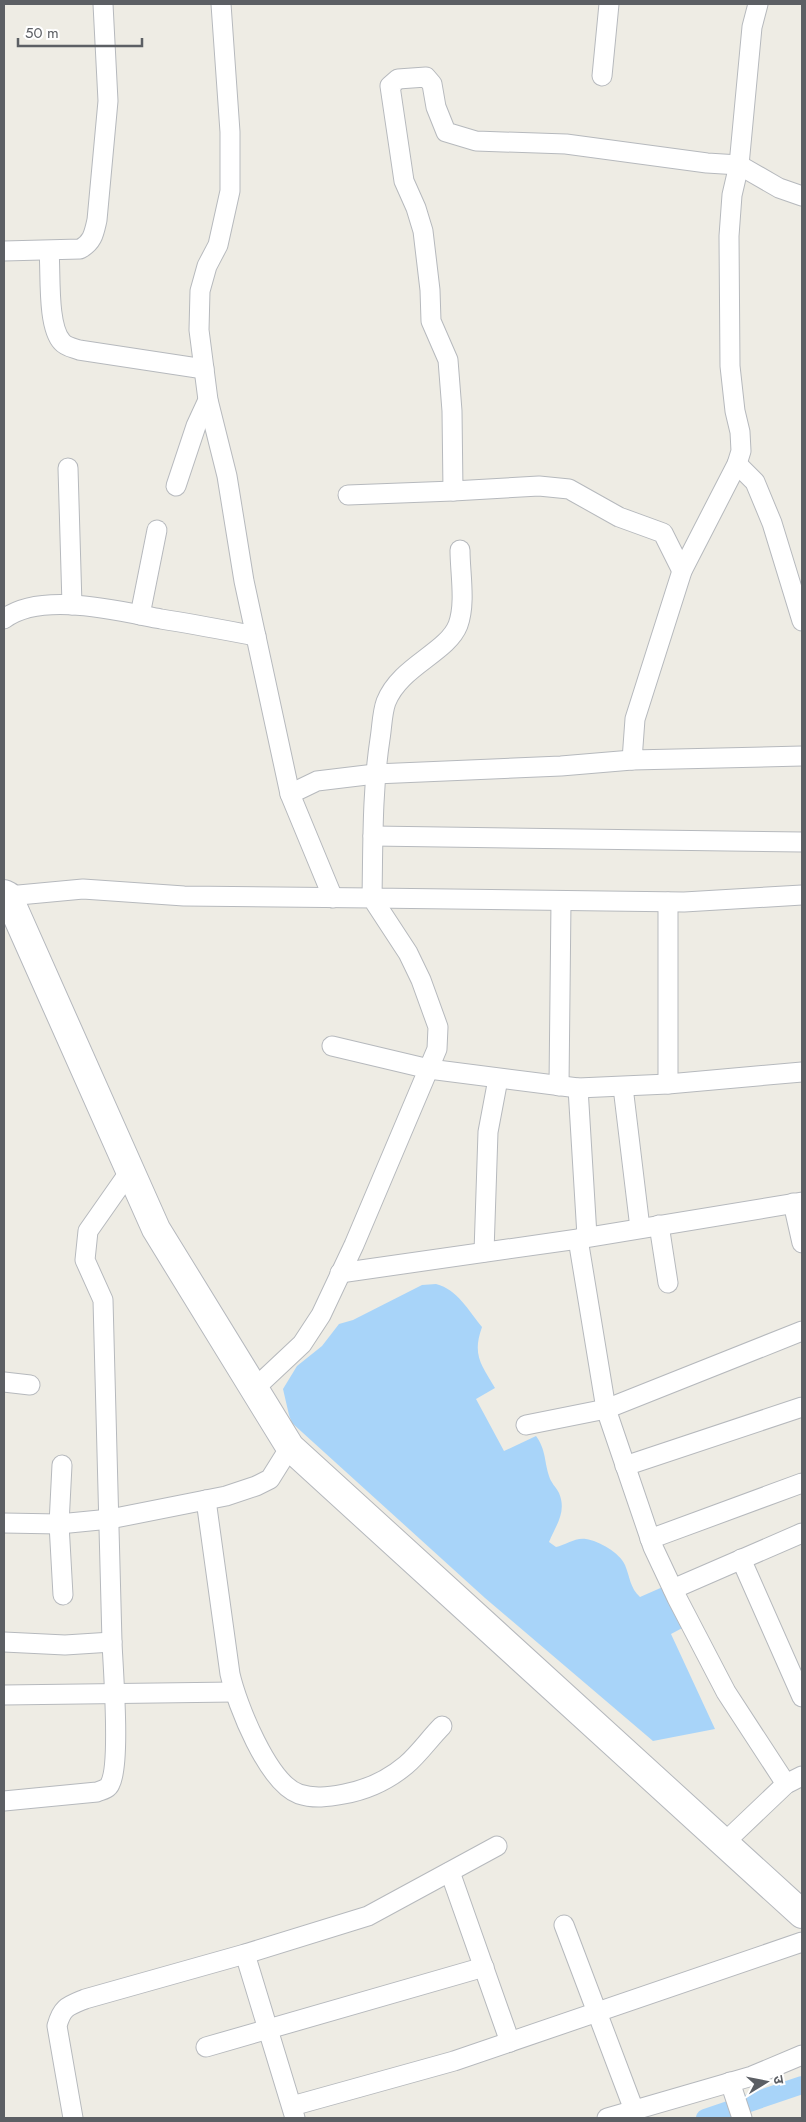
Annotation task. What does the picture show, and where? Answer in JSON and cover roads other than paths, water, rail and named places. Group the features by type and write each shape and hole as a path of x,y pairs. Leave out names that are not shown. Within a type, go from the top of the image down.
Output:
{"main road":[{"path":"6,895 156,1229 290,1447 802,1914"}],"street":[{"path":"4,251 80,249 89,244 93,237 97,220 108,100 103,4"},
{"path":"221,4 230,132 230,192 218,245 207,266 200,291 199,330 208,400 227,476 244,581 290,794 333,898"},
{"path":"602,76 609,4"},
{"path":"632,760 635,719 682,571 737,464 741,451 730,366 728,236 732,195 739,165 752,27 758,4"},
{"path":"453,491 452,411 448,360 431,321 430,290 423,231 404,180 390,86 398,80 426,76 432,84 436,107 446,132 476,141 566,144 739,165 779,188 802,196"},
{"path":"49,251 53,321 57,335 63,344 79,350 204,369"},
{"path":"176,486 196,426 208,400"},
{"path":"737,464 755,482 772,523 802,622"},
{"path":"68,468 72,605"},
{"path":"348,496 539,486 569,489 619,517 664,533 682,571"},
{"path":"140,615 157,530"},
{"path":"254,1389 302,1344 321,1315 437,1050 438,1027 421,980 408,953 372,898 375,774 385,703 393,688 411,668 443,644 457,626 461,606 460,550"},
{"path":"4,619 30,607 72,605 256,636"},
{"path":"290,794 317,780 375,774 561,766 632,760 802,756"},
{"path":"373,836 802,842"},
{"path":"6,895 82,889 184,896 668,902 802,895"},
{"path":"559,1086 561,901"},
{"path":"668,902 668,1084"},
{"path":"332,1046 429,1070 578,1088 668,1084 802,1072"},
{"path":"484,1252 488,1132 498,1079"},
{"path":"623,1087 640,1228"},
{"path":"578,1088 583,1237 606,1409 650,1539 673,1589 726,1692 794,1780 724,1843"},
{"path":"4,1802 97,1792 109,1787 112,1782 115,1695 103,1300 86,1260 88,1231 130,1171"},
{"path":"340,1273 583,1237 798,1202 802,1243"},
{"path":"659,1225 668,1283"},
{"path":"526,1425 606,1409 802,1331"},
{"path":"4,1382 30,1385"},
{"path":"625,1466 802,1407"},
{"path":"4,1523 59,1524 110,1519 206,1500 256,1486 270,1479 290,1447"},
{"path":"62,1465 59,1524 63,1595"},
{"path":"650,1539 802,1484"},
{"path":"206,1500 234,1692 270,1769 284,1785 297,1794 315,1798 360,1791 378,1783 406,1765 442,1726"},
{"path":"673,1589 802,1533"},
{"path":"742,1559 802,1697"},
{"path":"4,1642 66,1645 112,1642"},
{"path":"4,1695 234,1692"},
{"path":"73,2118 57,2026 60,2014 67,2006 85,1999 244,1954 368,1916 497,1846"},
{"path":"450,1872 510,2042"},
{"path":"564,1925 634,2110"},
{"path":"244,1954 294,2112 454,2061 802,1942"},
{"path":"206,2047 484,1967"},
{"path":"607,2118 732,2087 752,2076 802,2055"},
{"path":"732,2087 741,2116"}],"water":[{"path":"436,1284 457,1296 482,1327 478,1352 482,1366 495,1388 476,1399 504,1451 536,1436 542,1446 549,1476 559,1493 562,1506 560,1518 549,1542 556,1547 574,1540 586,1539 608,1548 619,1556 625,1565 632,1586 640,1597 665,1586 686,1626 671,1634 715,1729 653,1741 485,1598 292,1423 283,1389 297,1366 322,1346 339,1324 353,1320 422,1285"}],"waterway":[{"path":"705,2118 802,2085"}]}
